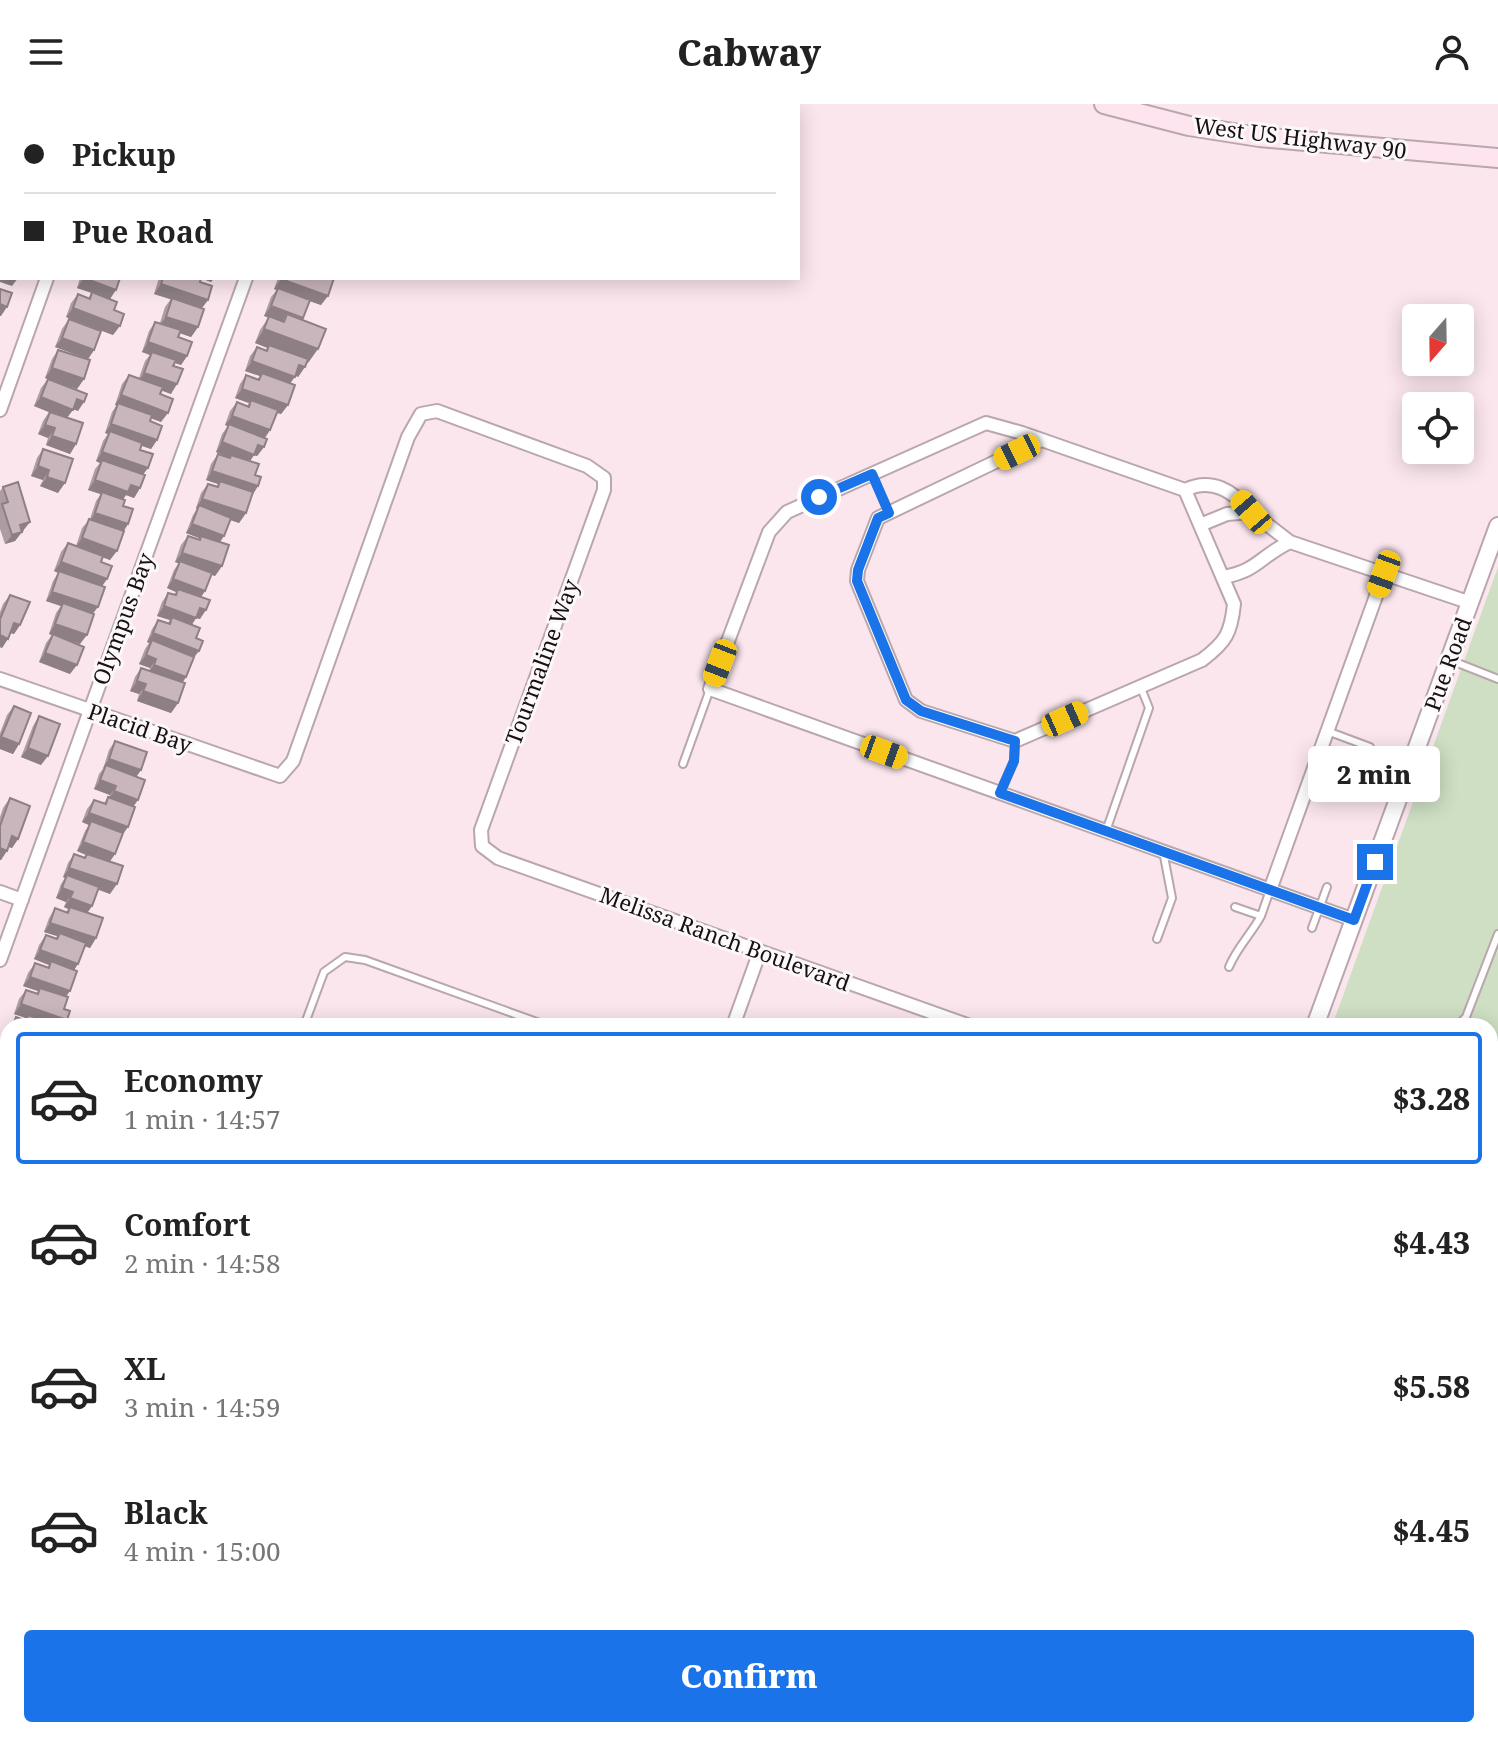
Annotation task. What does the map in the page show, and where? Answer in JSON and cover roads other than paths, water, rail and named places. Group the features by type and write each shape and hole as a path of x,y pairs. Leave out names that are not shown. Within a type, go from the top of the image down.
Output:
{"main road":[{"name":"West US Highway 90","path":"1104,104 1189,126 1259,137 1498,158"}],"street":[{"path":"0,410 46,280"},
{"name":"Olympus Bay","path":"0,960 245,280"},
{"name":"Tourmaline Way","path":"280,776 293,761 408,437 421,414 437,411 587,466 604,478 604,490 481,830 482,846"},
{"path":"1354,920 710,689 769,532 787,512 986,423 1185,490 1197,484 1216,486 1236,494 1251,512 1290,542 1471,603"},
{"path":"1041,440 878,518 858,570 857,581 906,700 921,711 1015,741 1202,660 1223,644 1232,623 1234,604 1185,490"},
{"path":"1200,525 1227,514 1251,512"},
{"name":"Pue Road","path":"1318,1018 1498,526"},
{"path":"1223,577 1249,570 1272,550 1290,542"},
{"path":"1270,890 1384,574"},
{"name":"Placid Bay","path":"0,679 280,776"},
{"name":"Melissa Ranch Boulevard","path":"482,846 498,858 948,1018"},
{"path":"0,892 22,900"},
{"path":"736,1018 760,951"}],"lane":[{"path":"872,474 889,513"},
{"path":"1450,660 1498,679"},
{"path":"1106,831 1149,708 1140,687"},
{"path":"683,764 710,689"},
{"path":"1327,731 1370,747"},
{"path":"1000,793 1014,761 1015,741"},
{"path":"1157,939 1172,898 1163,851"},
{"path":"1312,928 1327,887"},
{"path":"1229,967 1252,933 1270,890"},
{"path":"1235,907 1261,916"},
{"path":"1465,1018 1498,934"},
{"path":"307,1018 324,972 345,957 365,960 526,1018"}]}
